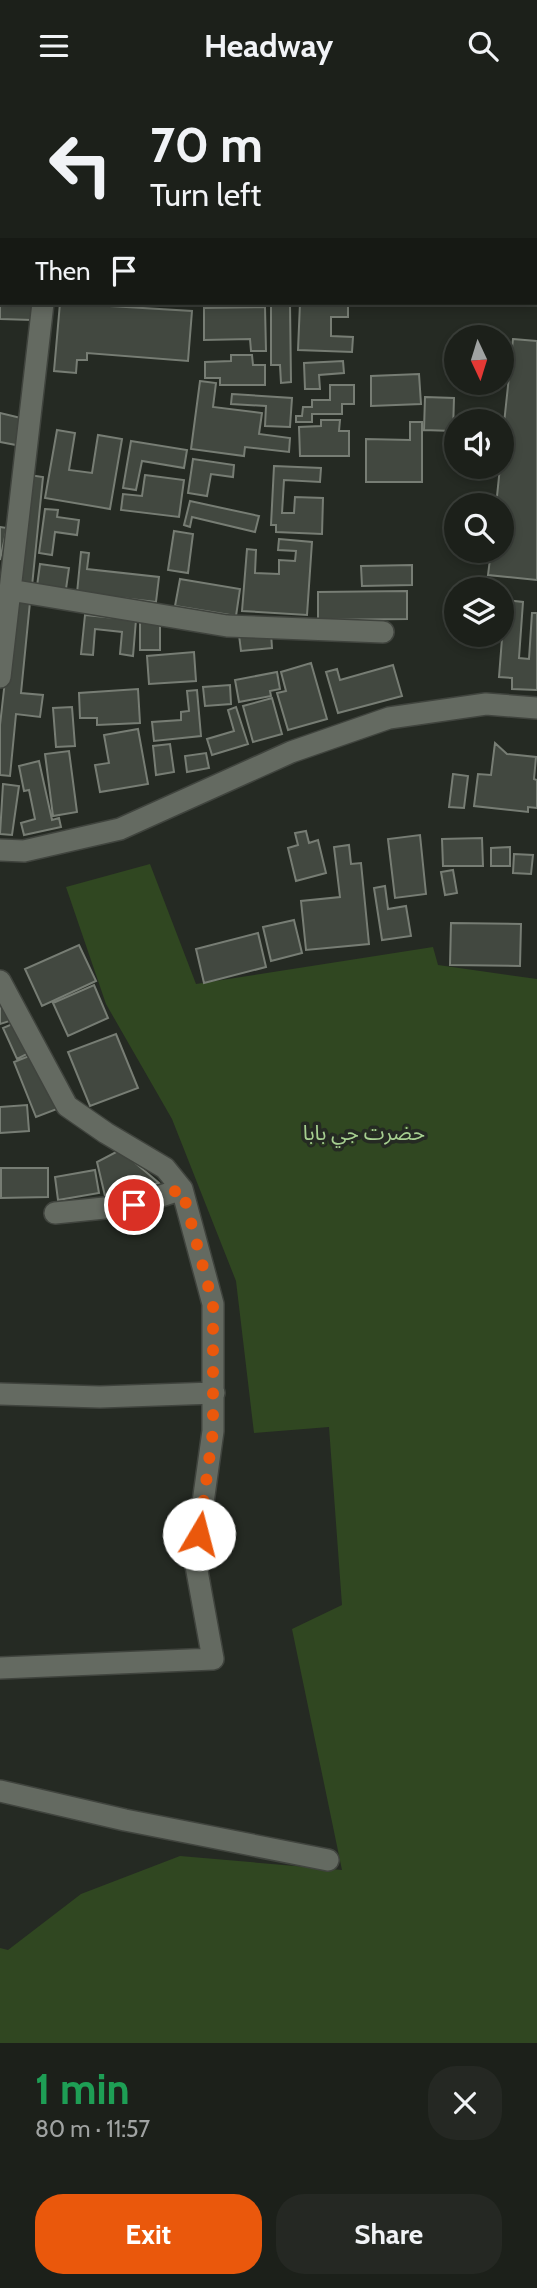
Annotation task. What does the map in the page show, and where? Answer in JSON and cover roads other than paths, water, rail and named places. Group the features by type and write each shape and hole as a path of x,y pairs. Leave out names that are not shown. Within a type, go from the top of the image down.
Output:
{"street":[{"path":"0,677 43,305"},
{"path":"10,590 227,626 383,632"},
{"path":"0,850 24,851 120,829 290,752 389,718 486,704 537,708"},
{"path":"0,981 67,1106 165,1168 182,1189 213,1304 214,1393 213,1431 195,1560 213,1659 0,1668"},
{"path":"55,1213 134,1205 182,1189"},
{"path":"0,1394 100,1397 214,1393"},
{"path":"0,1791 125,1820 328,1860"}],"park label":[{"name":"حضرت جي بابا","path":"364,1132"}]}
